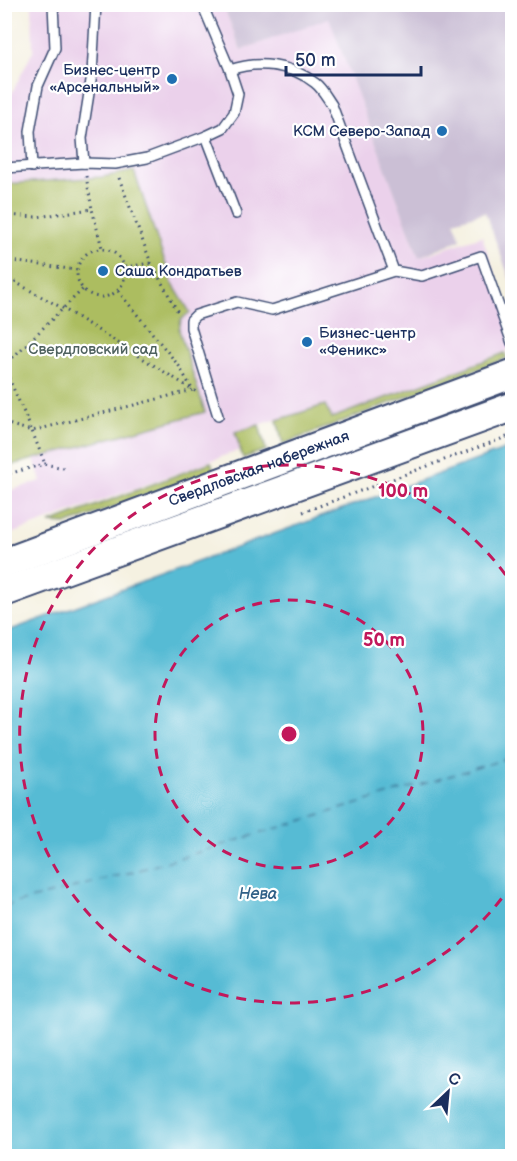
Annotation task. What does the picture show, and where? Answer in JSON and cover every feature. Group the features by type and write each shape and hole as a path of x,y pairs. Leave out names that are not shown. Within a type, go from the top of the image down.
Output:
{"main road":[{"name":"Свердловская набережная","path":"4,564 513,374"},
{"name":"Свердловская набережная","path":"4,592 513,407"}],"lane":[{"path":"32,166 30,131 38,86 55,48 53,4"},
{"path":"84,163 82,138 92,74 96,4"},
{"path":"4,168 84,163 115,164 147,158 223,128 234,113 238,94 202,4"},
{"path":"230,70 245,64 265,63 292,71 316,83 332,105 394,271"},
{"path":"206,136 236,214"},
{"path":"218,416 191,328 191,320 196,315 237,302 272,310 394,271 422,276 481,256 513,343"}],"path":[{"path":"84,163 102,248"},
{"path":"115,164 152,262 180,316 191,320"},
{"path":"4,215 37,217 92,209"},
{"path":"102,248 117,254 125,267 124,283 118,291 105,297 97,297 83,289 78,282 77,270 81,259 87,253 102,248"},
{"path":"4,260 77,270"},
{"path":"125,267 152,262"},
{"path":"4,276 64,309 193,390"},
{"path":"45,464 5,367 83,289"},
{"path":"118,291 179,366 193,390"},
{"path":"4,423 32,430 193,390"},
{"path":"303,512 513,435"},
{"path":"4,475 45,464 68,469"}],"shaded area":[{"path":"32,5 223,5 241,50 329,17 419,257 482,236 512,324 512,349 331,418 325,405 235,432 240,450 5,536 5,492 41,481 34,459 205,412 179,330 181,320 190,312 172,283 134,171 102,177 5,184 4,109 33,51"},
{"name":"КСМ Северо-Запад","path":"223,5 512,5 512,285 485,212 454,221 461,239 419,257 329,18 241,50"}],"green space":[{"name":"Свердловский сад","path":"134,171 172,283 190,312 181,320 179,330 205,412 5,467 5,184 102,177"},
{"path":"505,353 507,358 283,444 277,420 325,405 332,418"},
{"path":"259,425 266,450 243,458 235,432"},
{"path":"211,462 214,470 68,524 50,523"}],"water":[{"name":"Нева","path":"512,447 512,1156 5,1156 5,632"}],"ferry route":[{"path":"4,906 136,871 512,757"}],"place":[{"name":"Бизнес-центр «Арсенальный»","path":"172,79"},
{"name":"КСМ Северо-Запад","path":"442,131"},
{"name":"Саша Кондратьев","path":"103,271"},
{"name":"Бизнес-центр «Феникс»","path":"307,342"}]}
